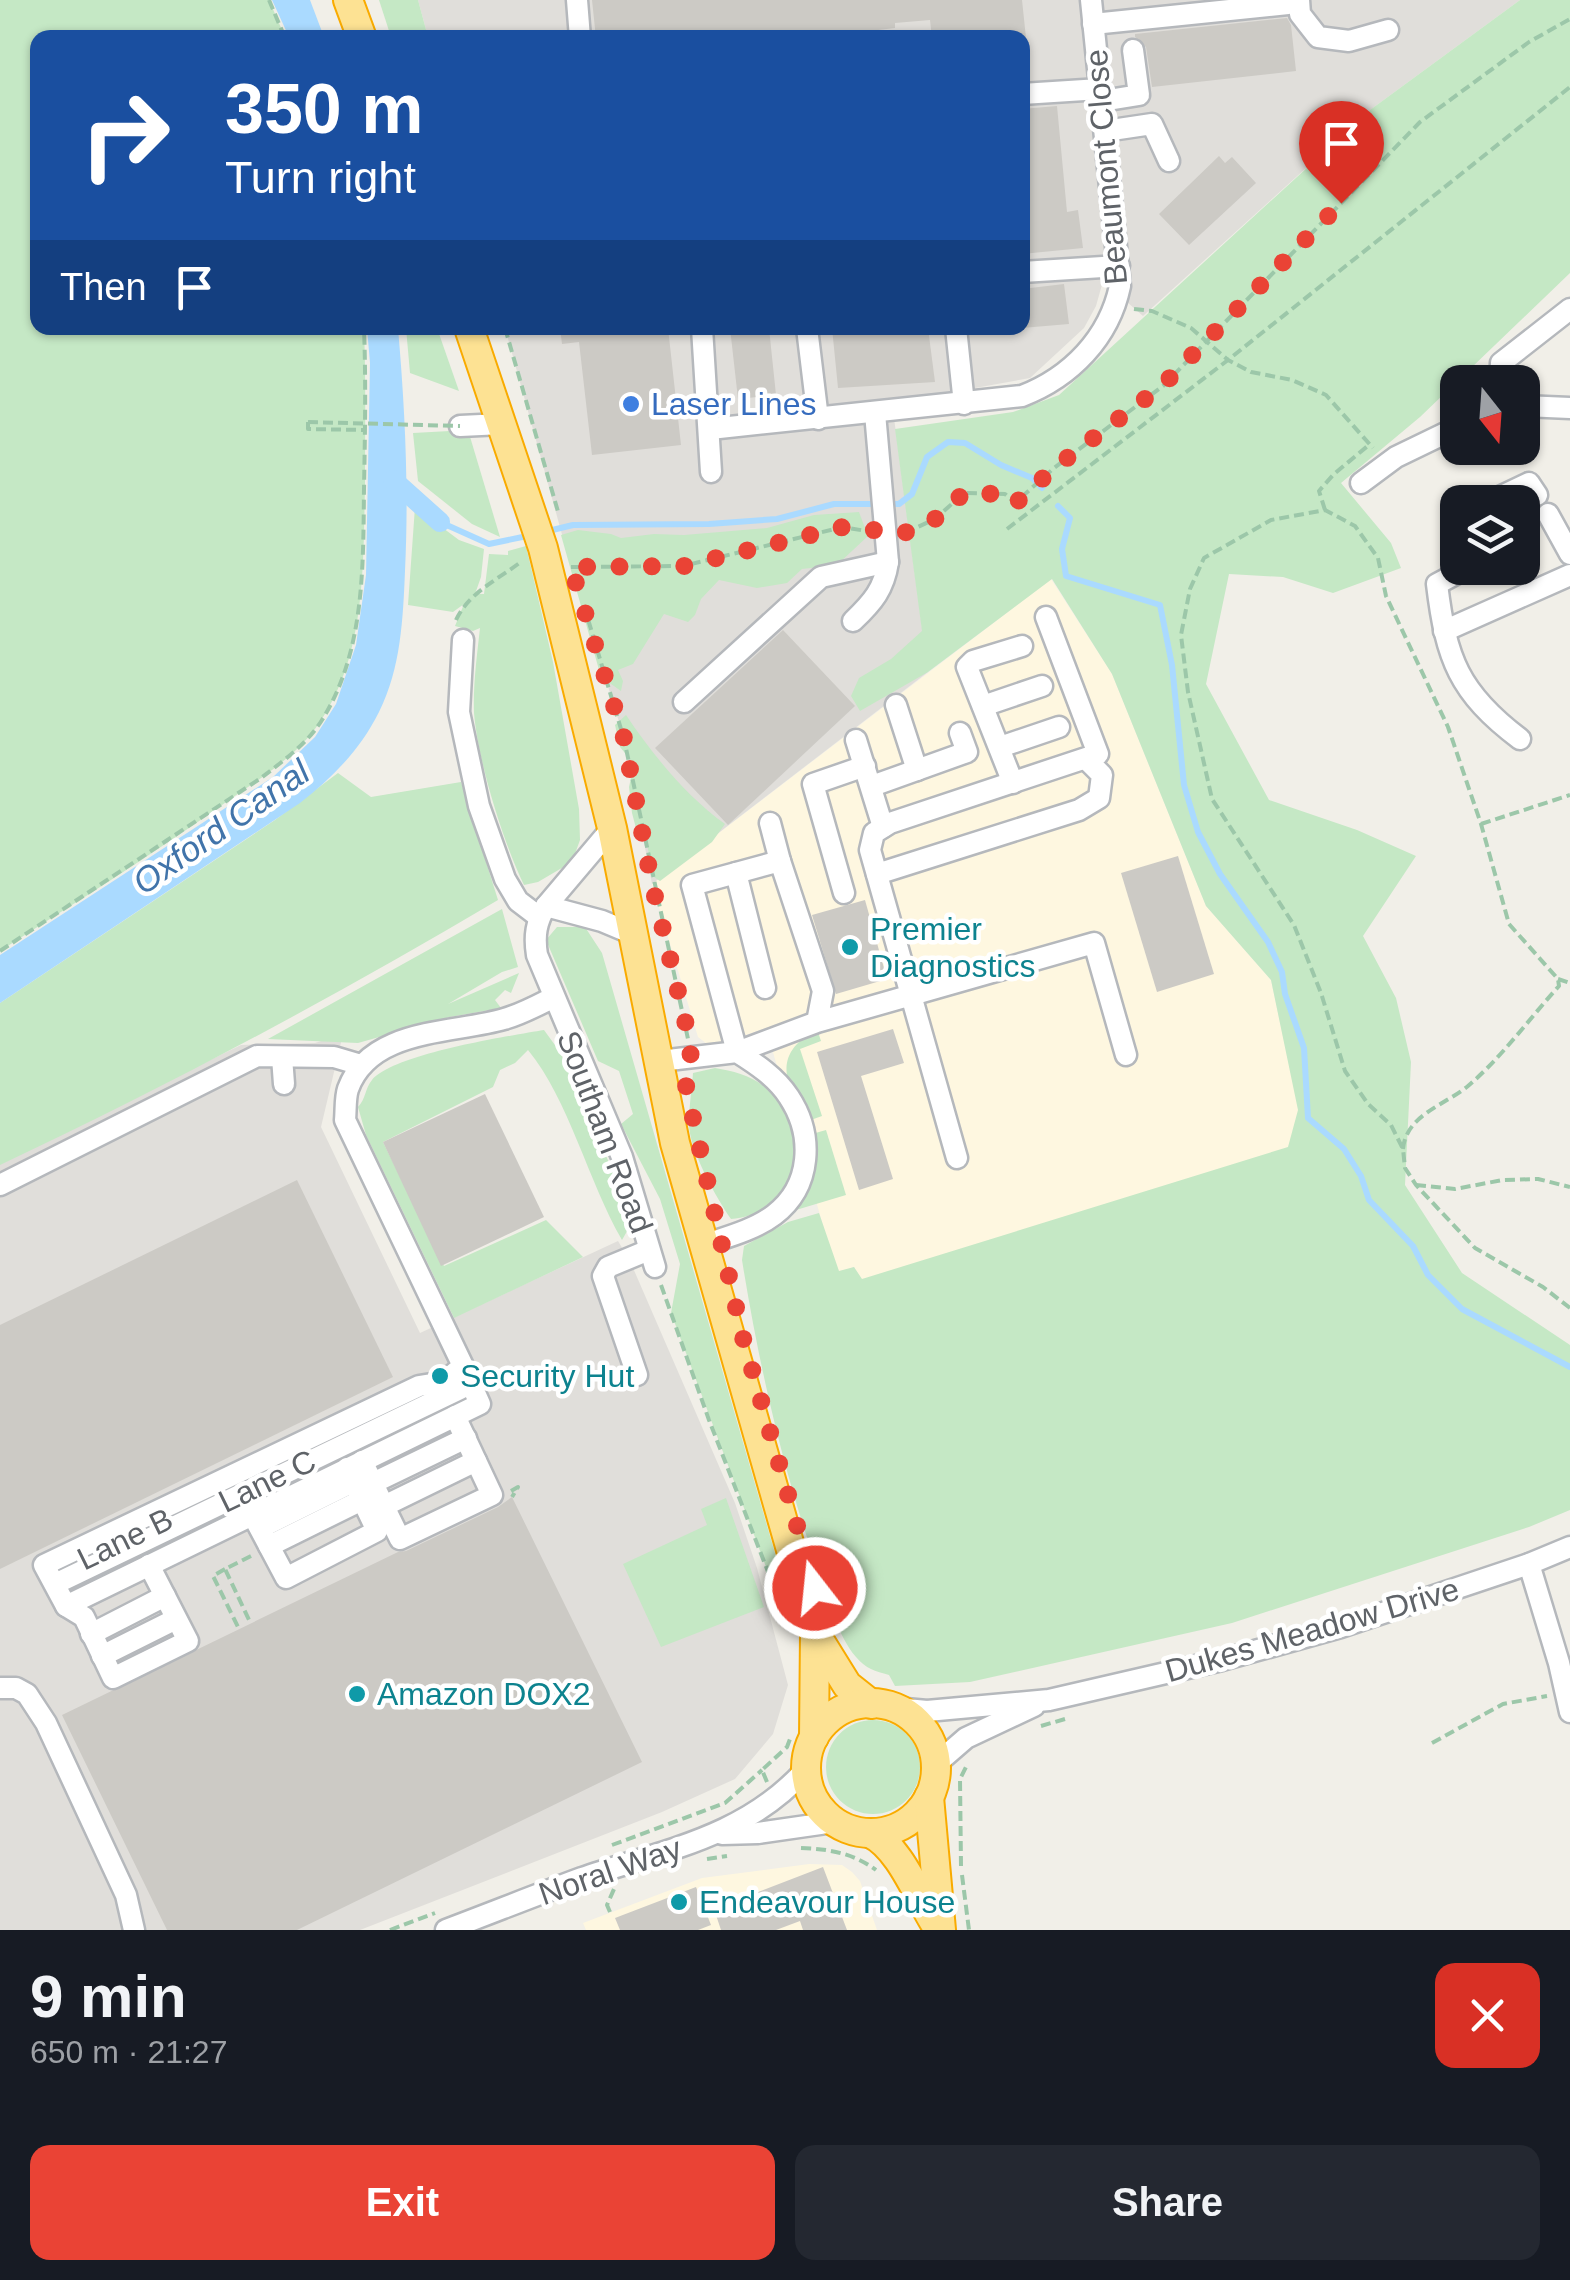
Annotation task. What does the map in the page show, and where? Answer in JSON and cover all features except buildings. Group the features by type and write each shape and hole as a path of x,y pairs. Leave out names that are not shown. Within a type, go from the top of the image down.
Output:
{"highway":[{"path":"348,0 359,30"},
{"name":"Southam Road","path":"471,335 502,424 547,517 544,554 612,828 675,1143 815,1634 847,1685 883,1706"},
{"name":"Southam Road","path":"803,1734 815,1634"},
{"path":"883,1706 924,1730 932,1746 936,1764 929,1798 941,1930 913,1889 898,1856 879,1837 834,1822 814,1798 803,1734 838,1712 883,1706"},
{"path":"870,1833 904,1824 929,1798"}],"street":[{"path":"577,0 579,30"},
{"name":"Beaumont Close","path":"710,428 1022,396 1065,374 1086,352 1115,310 1120,286 1091,0"},
{"path":"1093,24 1293,2 1318,36 1349,41 1388,30"},
{"path":"1030,94 1139,95 1133,50"},
{"path":"1105,131 1152,124 1169,162"},
{"path":"1030,272 1119,266"},
{"path":"1501,365 1570,309"},
{"path":"703,335 711,472"},
{"path":"808,335 818,419"},
{"path":"957,335 964,404"},
{"path":"1540,406 1570,408"},
{"path":"853,620 874,602 885,582 888,562 875,413"},
{"path":"460,426 502,424"},
{"path":"1361,483 1385,464 1440,436"},
{"path":"1548,514 1570,554"},
{"path":"684,702 821,577 888,562"},
{"path":"1444,631 1570,575"},
{"path":"1440,582 1437,584 1444,631 1454,669 1495,720 1520,739"},
{"path":"957,1158 870,850 874,832 883,827 1098,754 1046,617"},
{"path":"463,640 459,712 479,806 518,901 543,911 602,921 633,934"},
{"path":"1013,783 967,667 973,661 1022,646"},
{"path":"983,706 1042,686"},
{"path":"896,705 916,770"},
{"path":"1000,747 1059,728"},
{"path":"844,893 813,784 916,770 967,752 960,733"},
{"path":"856,740 883,827"},
{"path":"876,874 1080,810 1099,798 1102,774 1087,760"},
{"path":"770,823 823,990 807,1026 779,1052 776,1084"},
{"path":"543,911 612,828"},
{"path":"704,1245 758,1225 776,1213 792,1195 807,1163 803,1129 789,1097 765,1071 737,1052 692,886 780,861"},
{"path":"736,873 765,988"},
{"name":"Southam Road","path":"543,911 535,930 536,955 622,1157 652,1258"},
{"path":"660,1062 737,1052 807,1026 1094,943 1126,1055"},
{"name":"Southam Road","path":"361,1065 383,1048 421,1036 503,1020 554,997"},
{"path":"0,1185 257,1056 334,1057 361,1065 346,1092 345,1120 480,1404 468,1446 492,1495 400,1540 370,1495"},
{"path":"282,1056 284,1084"},
{"path":"637,1374 603,1276 608,1267 652,1258"},
{"path":"165,1597 188,1641 113,1678 50,1575 420,1386 444,1382 463,1366"},
{"path":"90,1635 267,1541 468,1446"},
{"path":"267,1541 468,1446"},
{"path":"267,1541 286,1578 377,1530 370,1495"},
{"name":"Dukes Meadow Drive","path":"883,1706 927,1711 1049,1700 1300,1640 1570,1547"},
{"path":"1529,1564 1568,1702"},
{"path":"90,1635 165,1597"},
{"path":"0,1688 16,1688 27,1694 46,1723 126,1895 134,1930"},
{"name":"Dukes Meadow Drive","path":"936,1764 966,1738 1049,1700"},
{"name":"Noral Way","path":"453,1929 583,1878 720,1834 774,1801 806,1769"},
{"name":"Noral Way","path":"720,1834 834,1822"}],"path":[{"path":"268,0 281,30"},
{"path":"463,640 454,637 455,622 462,608 544,554 571,567 684,566 843,527 904,533 935,519 964,493 1004,494 1016,503 1054,468 1162,386 1420,122 1529,42 1570,19"},
{"path":"1007,529 1228,360 1570,87"},
{"path":"1115,310 1123,307 1152,311 1192,328 1228,360 1251,372 1292,380 1326,395 1385,464"},
{"path":"0,950 261,778 296,749 320,722 347,665 360,604 366,430 364,335"},
{"path":"507,335 547,517"},
{"path":"366,430 308,429 308,422 460,426"},
{"path":"1324,510 1320,492 1334,474 1370,444"},
{"path":"1403,1149 1391,1125 1368,1104 1345,1070 1294,925 1212,799 1188,692 1180,634 1190,589 1204,558 1271,520 1324,510 1354,526 1378,558 1386,596 1448,728 1481,824 1508,924 1558,979 1570,984"},
{"path":"582,602 624,738 691,1057"},
{"path":"1481,824 1570,796"},
{"path":"1558,979 1559,986 1499,1055 1467,1087 1414,1124 1404,1136 1403,1149 1405,1168 1416,1185 1475,1248 1570,1308"},
{"path":"1416,1185 1455,1189 1504,1180 1538,1179 1570,1187"},
{"path":"652,1258 783,1612"},
{"path":"239,1629 212,1576 267,1541"},
{"path":"225,1569 251,1624"},
{"path":"1432,1743 1503,1704 1568,1702"},
{"path":"1041,1726 1075,1716"},
{"path":"774,1801 762,1770 803,1734"},
{"path":"967,1764 960,1779 960,1814 961,1866 969,1930"},
{"path":"785,1830 792,1848 822,1849 858,1857 879,1873"},
{"path":"705,1860 736,1854"},
{"path":"610,1912 607,1905 611,1891 626,1879"}],"shaded area":[{"path":"418,0 1520,0 1370,110 1143,316 1103,281 1084,328 1030,378 892,403 928,672 652,884 624,738 571,567 507,335 1030,335 1030,30 426,30"},
{"path":"1051,579 1112,674 1206,906 1271,980 1299,1111 1288,1148 862,1280 854,1267 839,1272 833,1260 766,1028 711,1047 698,1037 652,884"},
{"path":"343,1034 321,1127 420,1333 618,1241 735,1503 757,1568 788,1685 773,1734 735,1779 662,1812 360,1930 0,1930 0,1162 241,1045 315,1043"},
{"path":"809,1864 842,1865 852,1872 860,1881 877,1930 586,1930 583,1923 702,1878"}],"green space":[{"path":"0,0 269,0 282,30 30,30 30,335 364,335 364,547 359,609 346,668 320,722 288,757 140,861 0,951"},
{"path":"379,0 418,0 426,30 389,30"},
{"path":"1520,0 1570,0 1570,273 1474,365 1440,365 1440,398 1341,483 1391,543 1401,568 1333,593 1283,577 1229,574 1206,684 1269,800 1357,830 1416,856 1363,936 1396,998 1411,1062 1405,1185 1462,1273 1570,1345 1570,1510 1529,1527 1232,1623 970,1682 895,1686 889,1675 867,1667 856,1657 830,1605 773,1418 742,1260 744,1246 788,1222 819,1213 839,1271 854,1267 862,1279 1288,1147 1298,1110 1271,980 1206,906 1112,674 1052,579 928,672 860,711 851,696 859,678 891,659 922,631 895,429 1013,412 1059,395 1370,110"},
{"path":"407,335 439,335 459,391 410,373"},
{"path":"468,430 500,537 472,524 418,481 413,433"},
{"path":"415,507 459,540 484,549 475,594 484,594 489,554 508,555 508,551 526,546 553,662 579,809 580,840 572,862 538,882 524,885 500,824 481,754 474,713 480,628 473,631 455,626 464,604 453,612 408,605"},
{"path":"859,512 868,536 837,565 802,569 787,583 757,588 719,580 701,599 688,622 664,614 633,664 618,670 623,681 621,691 601,677 561,535 578,530 621,538 684,535 767,528 814,515"},
{"path":"626,715 671,774 725,824 712,842 660,881 654,877 646,840 637,832 632,813 629,787 634,764 620,747 615,725"},
{"path":"338,773 371,797 461,782 498,900 252,1038 0,1165 0,1003 275,820"},
{"path":"502,909 518,967 502,972 448,1004 519,973 511,993 505,990 495,1000 501,1008 450,1017 358,1043 268,1039"},
{"path":"557,927 585,927 602,953 787,1595 790,1631 671,1313 680,1264 660,1199 621,1124 633,1114 619,1071 598,1061 546,940"},
{"path":"817,1029 821,1041 800,1049 822,1116 808,1121 789,1082 788,1060 802,1039"},
{"path":"544,1030 560,1052 634,1219 622,1240 555,1092 528,1050 515,1063 500,1070 493,1087 383,1142 444,1266 546,1220 583,1257 454,1318 366,1135 358,1107 372,1080 403,1062"},
{"path":"715,1068 741,1074 765,1087 781,1105 796,1146 787,1186 774,1202 755,1213 731,1219 704,1172 690,1133 693,1073"},
{"path":"826,1130 846,1195 796,1210 812,1134"},
{"path":"726,1498 764,1607 661,1647 623,1564 707,1525 701,1509"},
{"path":"873,1720 891,1724 906,1734 916,1749 920,1767 916,1785 906,1800 891,1810 873,1814 855,1810 840,1800 830,1785 826,1767 830,1749 840,1734 855,1724"}],"water":[{"path":"272,0 310,0 321,30 286,30"},
{"name":"Oxford Canal","path":"368,335 399,335 406,449 402,625 392,678 379,712 345,762 300,803 0,1003 0,955 273,777 315,737 336,704 356,645 366,575"}],"waterway":[{"path":"544,532 573,525 777,519 834,504 899,504 912,494 927,457 948,442 965,443 1032,478 1042,488"},
{"path":"393,480 440,522"},
{"path":"1058,506 1070,518 1062,549 1066,576 1160,605 1172,665 1184,785 1198,832 1220,874 1268,942 1282,972 1285,994 1304,1048 1308,1118 1344,1149 1361,1176 1369,1200 1413,1246 1428,1275 1462,1309 1570,1367"},
{"path":"440,522 489,544 532,535"}],"place":[{"name":"Laser Lines","path":"631,404"},
{"name":"Premier Diagnostics","path":"850,947"},
{"name":"Security Hut","path":"440,1376"},
{"name":"Amazon DOX2","path":"357,1694"},
{"name":"Endeavour House","path":"679,1902"}],"route":[{"path":"815,1588 743,1338 686,1087 691,1057 685,1020 652,884 624,738 571,567 684,566 843,527 904,533 935,519 964,493 1004,494 1016,503 1054,468 1162,386 1341,203"}]}
